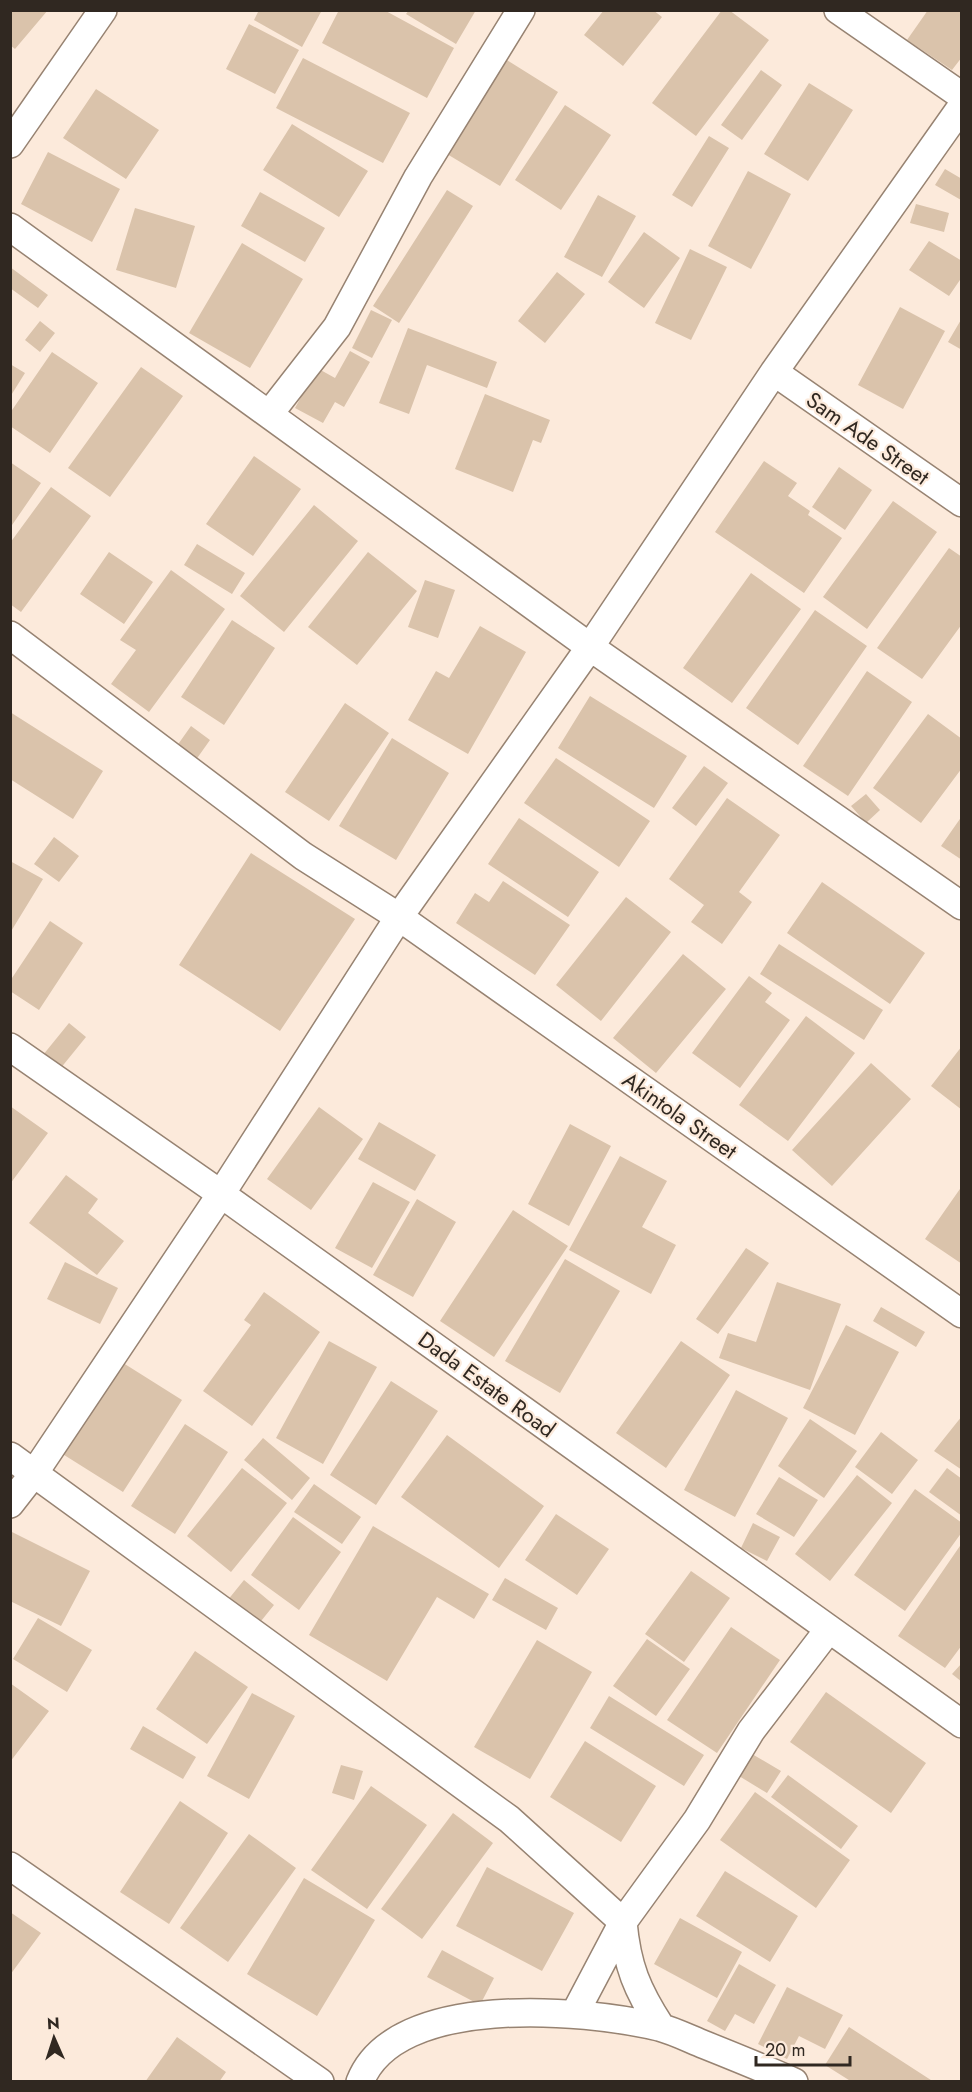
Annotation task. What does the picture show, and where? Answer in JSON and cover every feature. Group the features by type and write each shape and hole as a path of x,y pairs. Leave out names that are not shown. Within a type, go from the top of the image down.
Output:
{"street":[{"path":"10,144 103,10"},
{"path":"270,413 336,327 418,177 521,10"},
{"path":"838,10 962,96"},
{"path":"10,1504 35,1472 221,1194 399,917 590,647 774,372 962,106"},
{"path":"10,227 270,413 590,647 962,906"},
{"name":"Sam Ade Street","path":"774,372 962,503"},
{"name":"Akintola Street","path":"10,634 303,856 399,917 962,1314"},
{"name":"Dada Estate Road","path":"10,1047 221,1194 962,1724"},
{"path":"10,1456 509,1819 623,1922 626,1957 635,1984 661,2027"},
{"path":"575,2013 623,1922 697,1820 751,1731 828,1629"},
{"path":"10,1866 320,2082"},
{"path":"360,2082 365,2068 387,2044 423,2027 484,2014 575,2013 661,2027 794,2082"}],"building":[{"path":"10,10 48,10 15,49 10,45"},
{"path":"259,10 322,10 302,47 254,20"},
{"path":"339,10 384,10 454,48 427,98 322,43"},
{"path":"409,10 476,10 456,44 406,14"},
{"path":"604,10 653,10 662,17 623,66 584,35"},
{"path":"722,10 729,10 769,40 696,136 652,103"},
{"path":"928,10 962,10 962,57 952,70 907,40"},
{"path":"249,24 299,50 275,94 226,69"},
{"path":"303,58 410,113 383,163 276,108"},
{"path":"505,59 558,92 500,186 447,154"},
{"path":"761,70 782,85 742,140 721,125"},
{"path":"809,83 853,110 808,181 764,154"},
{"path":"96,89 159,130 126,179 63,138"},
{"path":"565,105 611,135 561,210 515,180"},
{"path":"292,124 368,171 339,217 263,170"},
{"path":"709,136 729,148 692,207 672,195"},
{"path":"48,152 120,189 92,242 21,204"},
{"path":"945,169 962,179 961,200 935,185"},
{"path":"748,171 791,194 751,269 708,246"},
{"path":"447,190 473,206 399,323 373,306"},
{"path":"260,192 325,228 305,262 241,226"},
{"path":"598,195 636,216 602,277 564,257"},
{"path":"916,204 949,213 944,232 910,223"},
{"path":"135,208 195,226 176,288 116,270"},
{"path":"644,232 680,258 644,308 608,282"},
{"path":"929,241 962,261 962,277 949,296 909,270"},
{"path":"242,243 303,279 250,368 189,333"},
{"path":"690,249 727,267 691,340 655,323"},
{"path":"10,267 48,295 38,308 10,288"},
{"path":"557,272 585,294 545,343 518,321"},
{"path":"900,307 945,331 903,409 858,385"},
{"path":"371,310 392,320 372,358 352,348"},
{"path":"962,318 962,350 948,342"},
{"path":"40,321 55,333 40,352 25,340"},
{"path":"408,328 497,362 487,388 427,365 409,414 379,403"},
{"path":"350,351 370,362 344,407 335,402 323,423 295,408 317,368 335,378"},
{"path":"52,352 98,383 50,453 10,426 10,413"},
{"path":"10,364 25,373 10,397"},
{"path":"141,367 183,396 110,497 68,468"},
{"path":"485,394 550,420 541,443 533,440 513,492 455,469"},
{"path":"254,456 301,489 253,556 206,524"},
{"path":"764,461 797,483 788,496 810,511 808,515 842,538 804,593 715,532"},
{"path":"10,462 41,483 10,528"},
{"path":"839,467 872,490 845,530 812,507"},
{"path":"51,487 91,516 21,612 10,604 10,543"},
{"path":"893,501 937,532 867,629 823,597"},
{"path":"314,505 358,541 284,632 240,596"},
{"path":"197,544 245,573 232,594 184,565"},
{"path":"949,548 962,557 962,624 922,679 877,648"},
{"path":"109,552 153,582 124,624 80,594"},
{"path":"368,552 417,591 357,665 308,627"},
{"path":"171,570 225,609 149,712 111,684 136,650 120,640"},
{"path":"751,573 801,609 732,703 683,668"},
{"path":"425,580 455,590 438,638 408,627"},
{"path":"815,610 867,646 798,745 746,708"},
{"path":"232,620 275,648 224,725 181,697"},
{"path":"480,626 526,652 468,754 408,720 436,671 449,678"},
{"path":"867,671 912,702 848,796 803,766"},
{"path":"590,696 687,756 654,808 558,748"},
{"path":"345,703 389,733 329,821 285,792"},
{"path":"10,712 103,771 73,819 10,779"},
{"path":"928,714 962,739 962,768 921,823 873,788"},
{"path":"191,726 210,740 193,764 174,750"},
{"path":"392,738 449,773 396,860 339,826"},
{"path":"556,758 650,821 619,867 524,803"},
{"path":"704,766 728,783 696,826 672,808"},
{"path":"866,794 880,810 866,823 851,806"},
{"path":"727,798 780,835 739,892 752,902 722,944 691,922 704,905 669,879"},
{"path":"962,816 962,860 941,846"},
{"path":"519,818 599,872 568,917 488,864"},
{"path":"54,837 79,856 59,882 34,864"},
{"path":"251,853 355,919 280,1031 179,965"},
{"path":"10,861 43,879 10,933"},
{"path":"503,881 570,925 535,975 456,923 475,893 489,902"},
{"path":"822,882 925,953 890,1004 787,933"},
{"path":"626,897 671,932 601,1021 556,985"},
{"path":"50,921 83,943 39,1010 10,991 10,981"},
{"path":"779,944 883,1010 864,1040 760,974"},
{"path":"683,954 726,989 656,1073 613,1038"},
{"path":"749,976 772,993 765,1002 790,1020 740,1088 692,1053"},
{"path":"806,1016 855,1053 788,1141 739,1105"},
{"path":"69,1023 86,1037 60,1069 43,1055"},
{"path":"962,1046 962,1110 931,1086"},
{"path":"871,1063 911,1099 832,1186 792,1150"},
{"path":"10,1106 48,1133 10,1184"},
{"path":"319,1107 363,1139 311,1210 267,1179"},
{"path":"379,1122 436,1155 415,1191 358,1159"},
{"path":"570,1124 611,1146 569,1226 528,1204"},
{"path":"620,1156 667,1181 642,1227 676,1245 651,1294 569,1250"},
{"path":"66,1175 98,1199 88,1213 124,1241 97,1275 29,1223"},
{"path":"373,1182 410,1202 372,1268 335,1248"},
{"path":"962,1186 962,1264 925,1239"},
{"path":"417,1199 456,1222 413,1297 373,1275"},
{"path":"513,1210 568,1246 494,1357 440,1321"},
{"path":"746,1248 769,1263 718,1334 696,1319"},
{"path":"565,1259 620,1291 560,1393 505,1361"},
{"path":"65,1262 118,1288 100,1324 47,1299"},
{"path":"777,1282 841,1304 810,1390 719,1358 728,1333 756,1342"},
{"path":"264,1292 320,1332 252,1426 203,1391 251,1325 244,1320"},
{"path":"881,1307 925,1332 916,1347 873,1321"},
{"path":"846,1325 899,1352 855,1435 803,1408"},
{"path":"329,1341 377,1367 323,1464 276,1438"},
{"path":"681,1341 730,1375 666,1468 616,1433"},
{"path":"120,1361 182,1400 123,1492 61,1453"},
{"path":"391,1381 438,1411 376,1505 330,1475"},
{"path":"736,1390 788,1418 735,1517 684,1490"},
{"path":"962,1416 962,1470 934,1451"},
{"path":"810,1419 857,1451 824,1498 778,1466"},
{"path":"185,1424 228,1452 175,1534 131,1506"},
{"path":"881,1432 918,1460 892,1494 855,1467"},
{"path":"447,1435 544,1506 499,1568 401,1497"},
{"path":"263,1438 310,1478 292,1500 244,1460"},
{"path":"242,1468 287,1503 231,1572 187,1536"},
{"path":"947,1468 962,1479 962,1516 929,1492"},
{"path":"857,1475 892,1503 830,1581 795,1554"},
{"path":"779,1477 818,1500 794,1537 756,1514"},
{"path":"314,1484 361,1517 342,1544 294,1512"},
{"path":"915,1489 962,1523 962,1532 905,1611 854,1575"},
{"path":"556,1514 609,1549 577,1595 525,1560"},
{"path":"293,1517 341,1552 299,1610 251,1575"},
{"path":"753,1523 780,1537 767,1561 741,1548"},
{"path":"373,1526 489,1594 474,1619 437,1597 387,1681 309,1635"},
{"path":"10,1531 90,1571 61,1626 10,1601"},
{"path":"962,1543 962,1645 945,1668 898,1636"},
{"path":"691,1571 730,1598 684,1662 645,1634"},
{"path":"505,1578 558,1608 546,1630 492,1600"},
{"path":"244,1580 274,1605 257,1626 227,1601"},
{"path":"38,1618 92,1650 67,1692 13,1659"},
{"path":"731,1627 780,1660 717,1753 667,1720"},
{"path":"647,1639 690,1669 656,1716 613,1686"},
{"path":"537,1640 592,1672 530,1779 474,1747"},
{"path":"195,1651 248,1687 207,1744 156,1709"},
{"path":"962,1663 962,1682 952,1674"},
{"path":"10,1683 49,1711 10,1762"},
{"path":"826,1692 926,1763 891,1813 790,1742"},
{"path":"252,1693 295,1716 249,1799 207,1776"},
{"path":"609,1696 704,1755 684,1786 590,1728"},
{"path":"143,1726 196,1757 183,1779 130,1749"},
{"path":"585,1741 656,1786 621,1842 550,1797"},
{"path":"752,1754 781,1771 767,1793 739,1776"},
{"path":"341,1765 363,1771 354,1800 332,1793"},
{"path":"788,1775 858,1826 841,1849 771,1797"},
{"path":"371,1786 427,1825 367,1909 311,1870"},
{"path":"755,1792 850,1860 816,1908 720,1840"},
{"path":"180,1801 228,1833 169,1924 120,1892"},
{"path":"453,1813 493,1843 422,1939 381,1909"},
{"path":"249,1834 296,1868 228,1962 180,1928"},
{"path":"487,1867 574,1913 542,1971 456,1926"},
{"path":"725,1871 798,1916 770,1962 696,1916"},
{"path":"304,1878 375,1920 317,2016 247,1974"},
{"path":"10,1912 41,1933 10,1975"},
{"path":"680,1918 742,1952 717,1998 654,1964"},
{"path":"442,1950 494,1978 480,2005 427,1977"},
{"path":"739,1964 776,1985 754,2024 735,2014 725,2031 707,2021"},
{"path":"787,1987 843,2015 825,2049 799,2036 787,2059 758,2044"},
{"path":"849,2027 934,2082 852,2082 825,2065"},
{"path":"177,2037 226,2072 219,2082 145,2082"}]}
